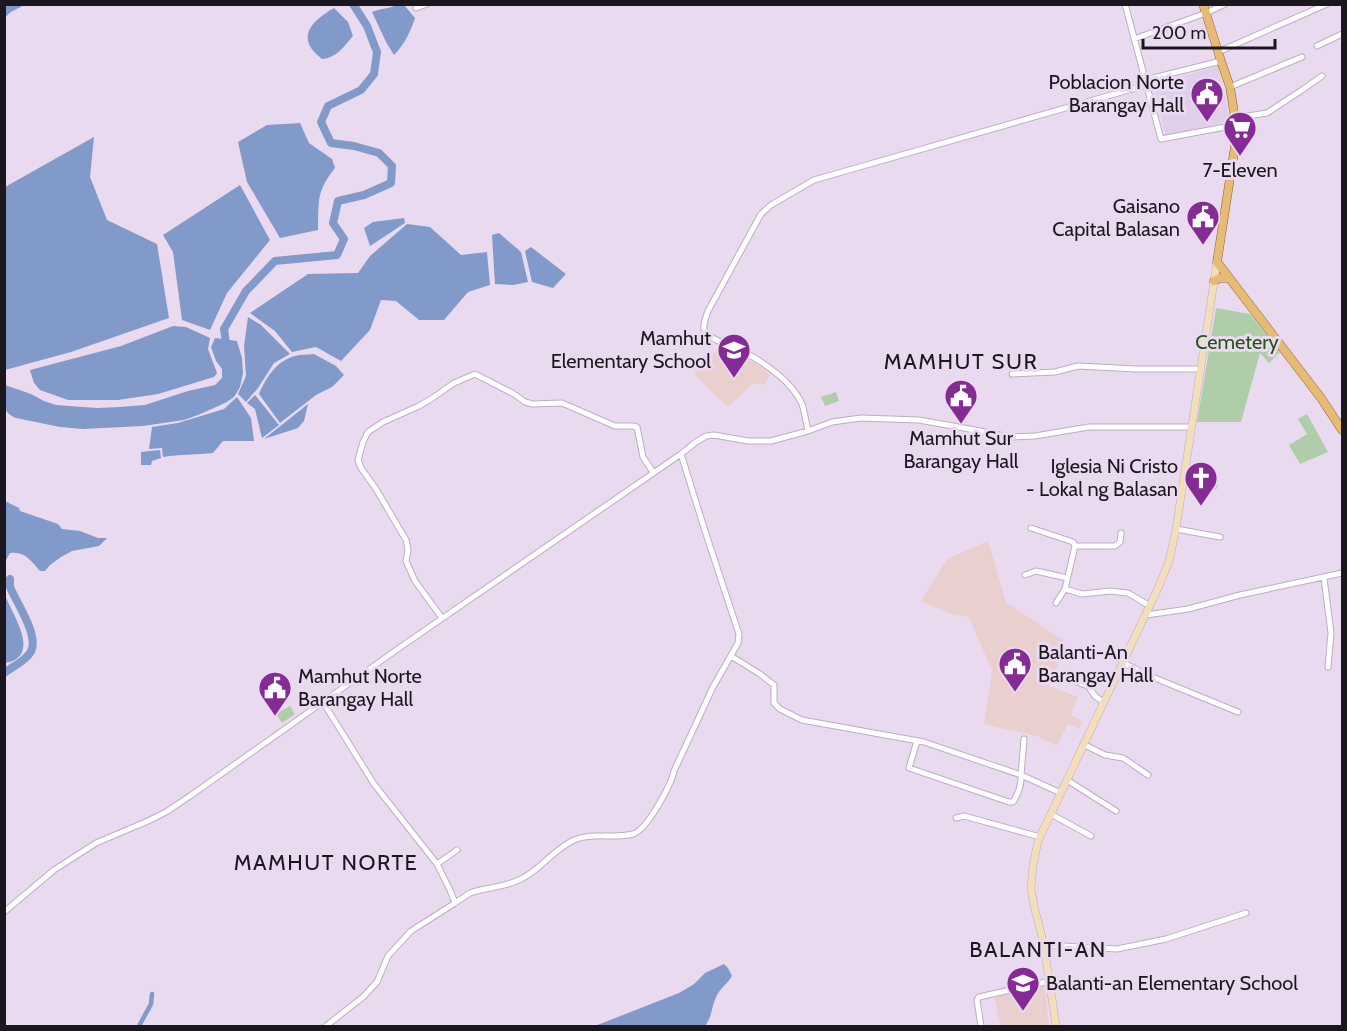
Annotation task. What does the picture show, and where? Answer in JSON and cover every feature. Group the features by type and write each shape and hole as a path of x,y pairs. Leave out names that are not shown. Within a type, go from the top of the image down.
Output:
{"main road":[{"path":"1056,1026 1044,945 1031,889 1033,865 1040,837 1146,615 1169,561 1176,529 1235,146 1235,121 1230,87 1203,4"},
{"path":"1217,262 1321,398 1342,430"},
{"path":"1214,281 1229,278"}],"street":[{"path":"416,8 427,4"},
{"path":"1125,4 1161,139 1267,113 1322,76"},
{"path":"1134,39 1225,4"},
{"path":"1218,52 1327,4"},
{"path":"1317,46 1342,34"},
{"path":"1230,87 1302,57"},
{"path":"808,431 801,403 790,387 774,371 747,354 709,336 704,329 708,311 762,214 771,205 814,180 1221,62"},
{"path":"1012,374 1055,372 1078,366 1200,369"},
{"path":"442,618 414,581 406,561 408,550 406,540 361,468 358,460 368,432 383,422 419,406 454,383 475,374 525,402 562,403 615,426 637,427 643,457 653,472"},
{"path":"4,912 54,870 96,843 166,812 706,436 771,441 832,422 861,417 919,420 1009,437 1035,436 1089,427 1191,427"},
{"path":"326,1026 363,997 377,981 388,956 411,931 470,894 505,886 525,878 557,850 575,840 585,837 635,834 643,828 658,805 712,687 738,643 739,634 681,454"},
{"path":"1184,475 1199,484 1214,486"},
{"path":"1031,528 1073,542 1075,546"},
{"path":"1176,529 1220,537"},
{"path":"1075,546 1116,546 1120,542 1121,532"},
{"path":"1056,603 1065,589 1075,546"},
{"path":"1024,575 1036,572 1067,578"},
{"path":"1146,615 1188,609 1342,573"},
{"path":"1324,578 1331,633 1328,667"},
{"path":"1065,589 1082,594 1110,591 1128,593 1150,606"},
{"path":"731,656 774,685 774,703 780,709 802,720 917,741 976,758 1061,793"},
{"path":"1122,662 1145,674 1238,712"},
{"path":"1067,679 1088,686 1103,702"},
{"path":"323,702 374,784 437,864 455,903"},
{"path":"917,741 909,768 1013,802 1022,780 1024,740"},
{"path":"1083,744 1105,755 1123,758 1148,775"},
{"path":"1067,780 1116,811"},
{"path":"1051,814 1091,836"},
{"path":"956,818 964,816 1040,837"},
{"path":"437,864 457,850"},
{"path":"1044,945 1117,949 1166,939 1246,913"},
{"path":"981,1026 977,999 979,997 1050,981"}],"shaded area":[{"path":"1218,66 1230,121 1166,136 1153,85"},
{"name":"Mamhut Elementary School","path":"722,345 757,364 770,375 764,385 754,383 728,407 694,374"},
{"path":"988,541 1006,602 1067,643 1049,686 1078,697 1071,715 1083,721 1079,729 1068,724 1057,746 1037,736 984,724 992,671 969,617 953,615 921,601 947,559"},
{"name":"Balanti-an Elementary School","path":"1045,986 1049,1026 1001,1026 994,997"}],"green space":[{"name":"Cemetery","path":"1216,308 1250,314 1280,352 1269,363 1260,353 1241,422 1197,422"},
{"path":"836,392 839,401 825,406 821,397"},
{"path":"1307,414 1328,452 1300,464 1289,445 1307,434 1298,419"},
{"path":"290,706 295,714 282,723 276,714"}],"water":[{"path":"399,4 404,5 415,18 407,38 394,55 372,12"},
{"path":"334,8 348,22 353,36 336,54 322,59 309,44 309,31 318,19"},
{"path":"300,123 309,143 332,159 335,168 324,184 320,197 318,230 280,238 247,182 238,142 267,125"},
{"path":"94,137 90,177 107,220 157,244 169,318 71,352 5,370 5,187"},
{"path":"240,185 270,240 227,293 210,330 182,320 173,252 163,235"},
{"path":"404,218 405,223 370,246 364,228 373,222"},
{"path":"407,224 430,227 461,255 487,252 490,285 468,292 444,320 419,320 396,301 381,300 370,330 341,361 316,347 292,352 275,331 250,313 308,274 358,273 370,256"},
{"path":"499,233 521,252 528,282 513,285 495,284 492,235"},
{"path":"531,247 566,274 553,288 532,282 525,251"},
{"path":"248,317 261,325 290,354 274,363 246,402 238,394 246,376 244,346"},
{"path":"173,326 186,327 210,338 208,349 217,373 214,377 158,394 118,400 68,400 40,390 34,383 30,370 121,346"},
{"path":"215,338 237,341 243,373 240,387 234,397 225,403 184,420 143,426 83,429 16,418 11,416 6,409 5,385 56,405 97,408 145,405 215,385 222,378 222,369 211,347"},
{"path":"314,354 336,366 344,375 332,387 316,395 280,423 259,394 268,376 282,362 297,355"},
{"path":"255,395 279,425 262,438 255,409 247,403"},
{"path":"237,397 251,418 254,441 223,441 213,453 163,457 162,448 149,449 152,427 178,423 224,409"},
{"path":"308,404 304,421 298,428 264,439"},
{"path":"160,450 161,458 152,461 151,465 141,465 141,452"},
{"path":"5,501 19,508 20,511 58,524 62,529 107,538 99,546 72,551 50,565 45,571 40,571 24,555 10,553 6,560 5,570"},
{"path":"4,592 17,621 23,643 22,652 16,659 5,663"},
{"path":"724,964 732,976 717,995 705,1026 595,1026 679,993 694,984 705,973"}],"waterway":[{"path":"4,13 18,4"},
{"path":"227,350 224,329 246,291 275,261 337,255 344,239 333,223 338,201 364,195 391,183 392,166 379,153 331,143 321,122 328,106 361,90 374,74 377,52 367,26 353,4"},
{"path":"4,673 25,659 33,646 30,629 10,587 10,579"},
{"path":"139,1026 151,1004 152,994"}],"place":[{"name":"Poblacion Norte Barangay Hall","path":"1207,123"},
{"name":"7-Eleven","path":"1240,157"},
{"name":"Gaisano Capital Balasan","path":"1203,246"},
{"name":"Mamhut Elementary School","path":"734,379"},
{"name":"Mamhut Sur Barangay Hall","path":"961,425"},
{"name":"Iglesia Ni Cristo - Lokal ng Balasan","path":"1201,507"},
{"name":"Balanti-An Barangay Hall","path":"1015,693"},
{"name":"Mamhut Norte Barangay Hall","path":"275,717"},
{"name":"Balanti-an Elementary School","path":"1023,1012"}],"district":[{"name":"MAMHUT SUR","path":"961,361"},
{"name":"MAMHUT NORTE","path":"326,862"},
{"name":"BALANTI-AN","path":"1038,949"}]}
